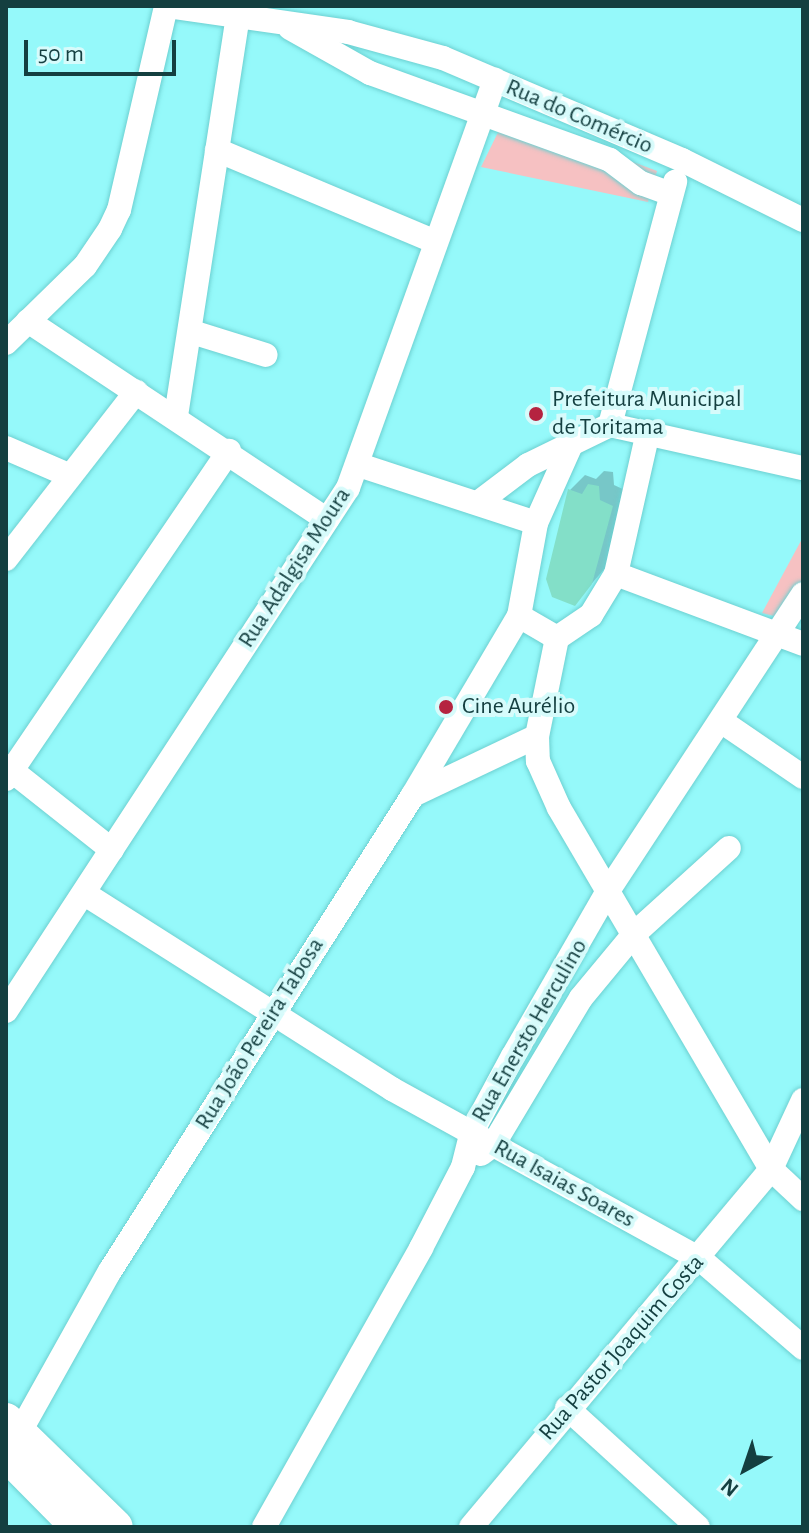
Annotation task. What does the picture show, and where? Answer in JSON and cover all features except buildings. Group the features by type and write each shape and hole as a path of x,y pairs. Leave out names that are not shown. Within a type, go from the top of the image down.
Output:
{"street":[{"name":"Rua do Comércio","path":"167,6 348,32 399,43 495,80 682,160 803,220"},
{"path":"6,343 85,266 119,210 167,6"},
{"path":"176,416 192,332 238,15"},
{"name":"Rua do Comércio","path":"278,21 370,73 610,160 641,183 671,194"},
{"name":"Rua Adalgisa Moura","path":"6,1010 85,894 327,520 359,465 434,241 485,116 495,80"},
{"path":"217,150 434,241"},
{"path":"610,425 682,160"},
{"path":"28,321 229,451 327,520"},
{"path":"192,332 266,355"},
{"path":"6,559 68,475 136,392"},
{"path":"479,502 574,438 610,425 803,468"},
{"path":"648,432 616,574 591,615 557,638 537,736 543,777 771,1169 803,1199"},
{"path":"557,638 519,616 536,523 574,438"},
{"path":"6,448 68,475"},
{"path":"112,850 8,772 229,451"},
{"path":"359,465 536,523"},
{"path":"616,574 803,644"},
{"name":"Rua Enersto Herculino","path":"264,1527 463,1167 472,1132 608,891 803,594"},
{"name":"Rua João Pereira Tabosa","path":"10,1440 110,1271 413,795 519,616"},
{"path":"721,721 803,777"},
{"path":"413,795 537,736"},
{"path":"463,1167 493,1145 581,998 634,934 729,848"},
{"name":"Rua Isaias Soares","path":"85,894 271,1015 493,1145 700,1259 803,1348"},
{"name":"Rua Pastor Joaquim Costa","path":"474,1526 567,1408 700,1259 771,1169 803,1100"},
{"path":"567,1408 698,1527"},
{"path":"10,1440 78,1527"},
{"path":"10,1440 116,1527"}],"shaded area":[{"path":"507,114 657,171 648,202 481,167"},
{"path":"803,537 803,612 797,622 762,613"}],"place":[{"name":"Prefeitura Municipal de Toritama","path":"536,414"},
{"name":"Cine Aurélio","path":"446,707"}]}
